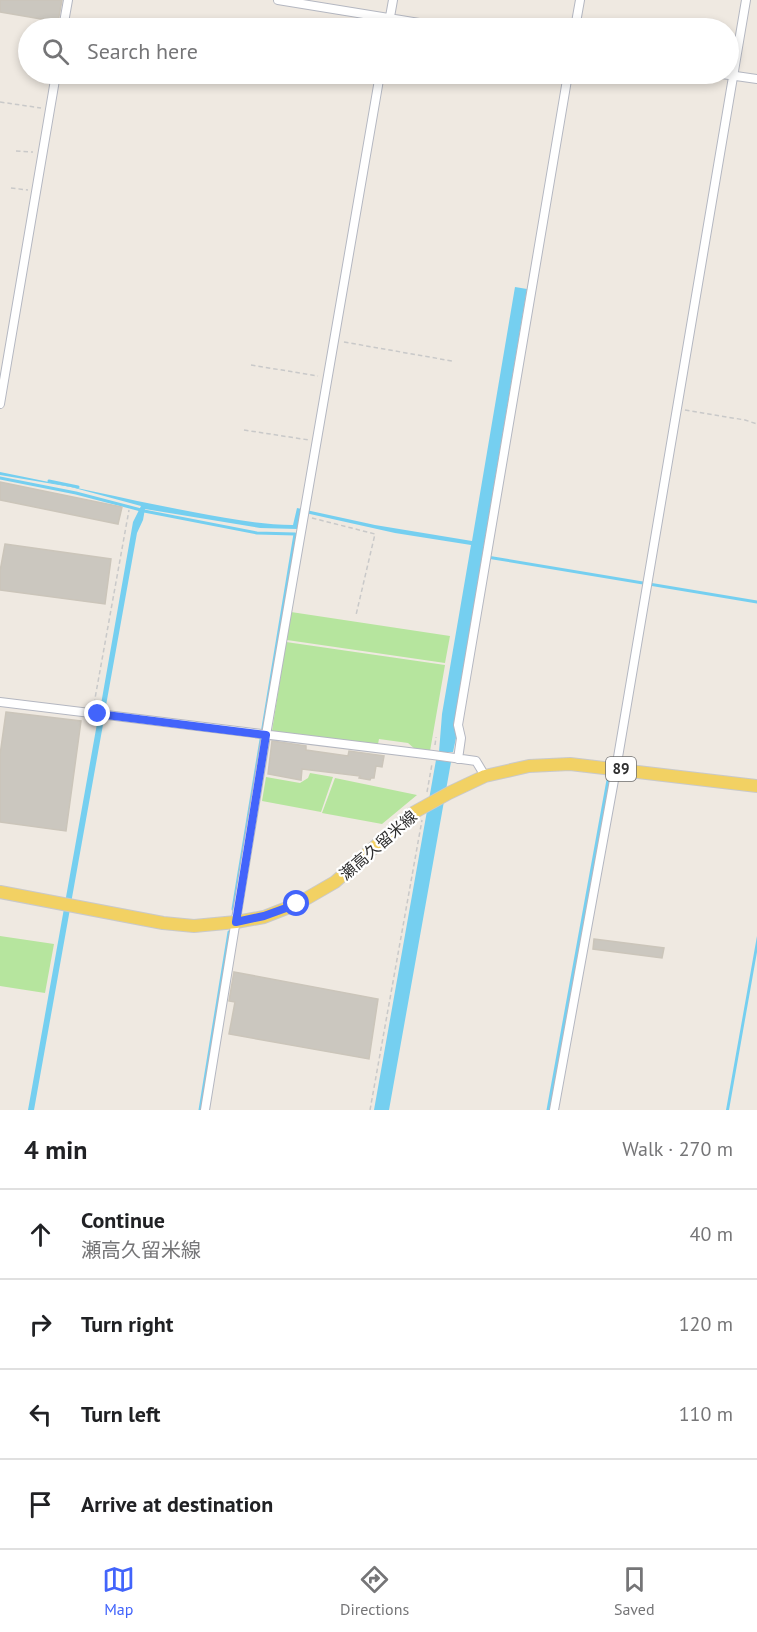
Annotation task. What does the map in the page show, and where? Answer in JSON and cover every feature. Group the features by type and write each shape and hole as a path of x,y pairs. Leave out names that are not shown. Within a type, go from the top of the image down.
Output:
{"main road":[{"name":"瀬高久留米線","path":"0,892 163,923 195,926 236,922 264,916 297,904 335,882 413,813 485,776 529,766 570,764 757,786"}],"street":[{"path":"65,18 68,0"},
{"path":"278,0 384,18"},
{"path":"390,18 393,0"},
{"path":"577,18 580,0"},
{"path":"739,44 746,0"},
{"path":"739,76 757,79"},
{"path":"0,404 54,84"},
{"path":"205,1110 266,735 378,84"},
{"path":"458,759 461,738 458,726 566,84"},
{"path":"554,1110 616,769 732,84"},
{"path":"0,702 476,761 485,776"}],"path":[{"path":"0,102 50,110"},
{"path":"16,151 42,153"},
{"path":"11,188 36,191"},
{"path":"334,340 452,361"},
{"path":"251,365 328,379"},
{"path":"677,409 757,424"},
{"path":"244,430 317,441"},
{"path":"96,714 129,510"},
{"path":"304,516 375,534 356,615"},
{"path":"370,1110 436,737"}],"green space":[{"path":"291,612 450,636 445,663 287,640"},
{"path":"286,642 445,665 430,751 415,749 408,743 379,739 378,744 272,731"},
{"path":"310,773 333,777 321,812 262,801 266,777 300,783 308,778"},
{"path":"335,778 417,795 382,824 322,813"},
{"path":"0,936 54,944 45,993 0,986"}],"water":[{"path":"515,287 527,289 455,717 456,738 453,752 439,752 442,714 471,545 395,533 301,512 297,529 260,528 145,509 137,533 105,711 100,710 133,522 141,506 71,487 0,475 0,472 243,521 293,525 297,508 375,525 472,541"},
{"path":"98,718 104,719 34,1110 28,1110"},
{"path":"436,760 451,762 389,1110 374,1110"},
{"path":"757,936 757,952 729,1110 726,1110"}],"building":[{"path":"0,0 62,0 59,18 35,18 0,12"},
{"path":"0,482 122,507 118,524 0,500"},
{"path":"5,544 111,559 105,604 0,590 0,571"},
{"path":"6,712 81,721 66,831 0,822 0,755"},
{"path":"272,741 306,746 306,750 348,756 349,751 384,756 382,767 376,766 374,778 370,780 359,778 360,776 302,769 301,780 268,774"},
{"path":"594,939 664,948 662,958 593,949"},
{"path":"234,972 378,999 369,1059 229,1034 235,1002 229,1001"}],"waterway":[{"path":"0,478 76,493 141,510"},
{"path":"49,481 78,487"},
{"path":"144,511 257,533 295,534 233,909"},
{"path":"487,557 757,602"},
{"path":"548,1110 608,780"},
{"path":"200,1110 229,932"}],"route":[{"path":"98,714 266,735 236,922 264,916 297,904"}]}
